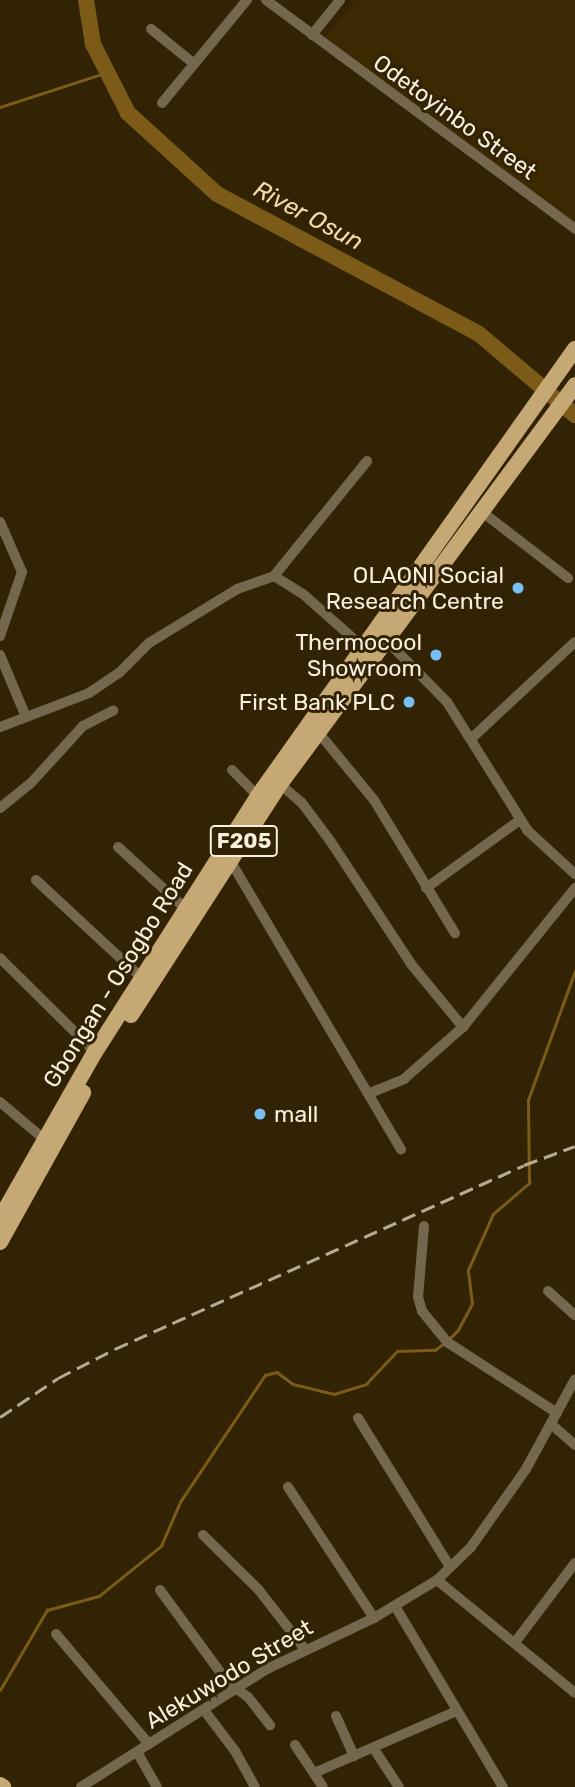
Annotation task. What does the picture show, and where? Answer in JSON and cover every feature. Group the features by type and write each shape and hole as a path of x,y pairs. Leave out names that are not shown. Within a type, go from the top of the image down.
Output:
{"main road":[{"name":"Gbongan - Osogbo Road","path":"0,1242 104,1056 231,862 280,784 292,758 499,452 571,355"},
{"name":"Gbongan - Osogbo Road","path":"0,1219 95,1052 258,796 318,732 575,385"}],"street":[{"path":"162,103 247,0"},
{"name":"Odetoyinbo Street","path":"266,0 575,229"},
{"path":"312,35 340,0"},
{"path":"151,29 193,63"},
{"path":"0,727 89,693 119,673 149,643 237,589 274,576 367,461"},
{"path":"481,511 569,578"},
{"path":"0,522 22,572 0,636"},
{"path":"274,576 303,594 364,648"},
{"path":"386,640 447,702 473,737 520,820 575,874"},
{"path":"473,737 573,648"},
{"path":"0,655 26,717"},
{"path":"0,808 30,784 83,726 113,710"},
{"path":"318,732 374,800 455,933"},
{"path":"232,770 258,796"},
{"path":"280,784 302,803 331,842 411,964 463,1027"},
{"path":"426,888 520,820"},
{"path":"118,848 186,909"},
{"path":"231,862 401,1149"},
{"path":"36,880 142,978"},
{"path":"370,1093 404,1079 463,1027 575,888"},
{"path":"0,958 95,1052"},
{"path":"0,1102 44,1139"},
{"path":"424,1226 418,1297 436,1331 447,1342 557,1413"},
{"path":"548,1291 575,1315"},
{"name":"Alekuwodo Street","path":"81,1787 304,1648 374,1618 437,1580 512,1489 575,1379"},
{"path":"358,1418 450,1567"},
{"path":"551,1424 575,1445"},
{"path":"288,1488 374,1618"},
{"path":"203,1535 258,1588 304,1648"},
{"path":"516,1641 575,1563"},
{"path":"437,1580 516,1641 575,1693"},
{"path":"160,1590 228,1683 237,1689 270,1725"},
{"path":"395,1606 454,1712 503,1787"},
{"path":"55,1634 149,1744"},
{"path":"204,1710 235,1751 255,1787"},
{"path":"314,1773 454,1712"},
{"path":"336,1716 354,1756"},
{"path":"295,1745 323,1787"},
{"path":"374,1749 399,1787"},
{"path":"137,1752 157,1787"}],"shaded area":[{"path":"355,0 575,0 575,226 321,42"}],"waterway":[{"name":"River Osun","path":"86,0 93,44 128,113 217,194 479,334 575,415"},
{"path":"0,107 108,72"},
{"path":"449,1339 458,1330 472,1304 468,1270 493,1214 529,1183 528,1100 575,971"},
{"path":"0,1690 47,1610 99,1596 161,1546 180,1502 265,1375 277,1372 293,1384 334,1394 366,1384 397,1351 435,1350 444,1343"}],"railway":[{"path":"0,1417 58,1378 115,1349 524,1165 575,1146"}],"place":[{"name":"OLAONI Social Research Centre","path":"518,588"},
{"name":"Thermocool Showroom","path":"436,655"},
{"name":"First Bank PLC","path":"409,702"},
{"name":"mall","path":"260,1114"}]}
